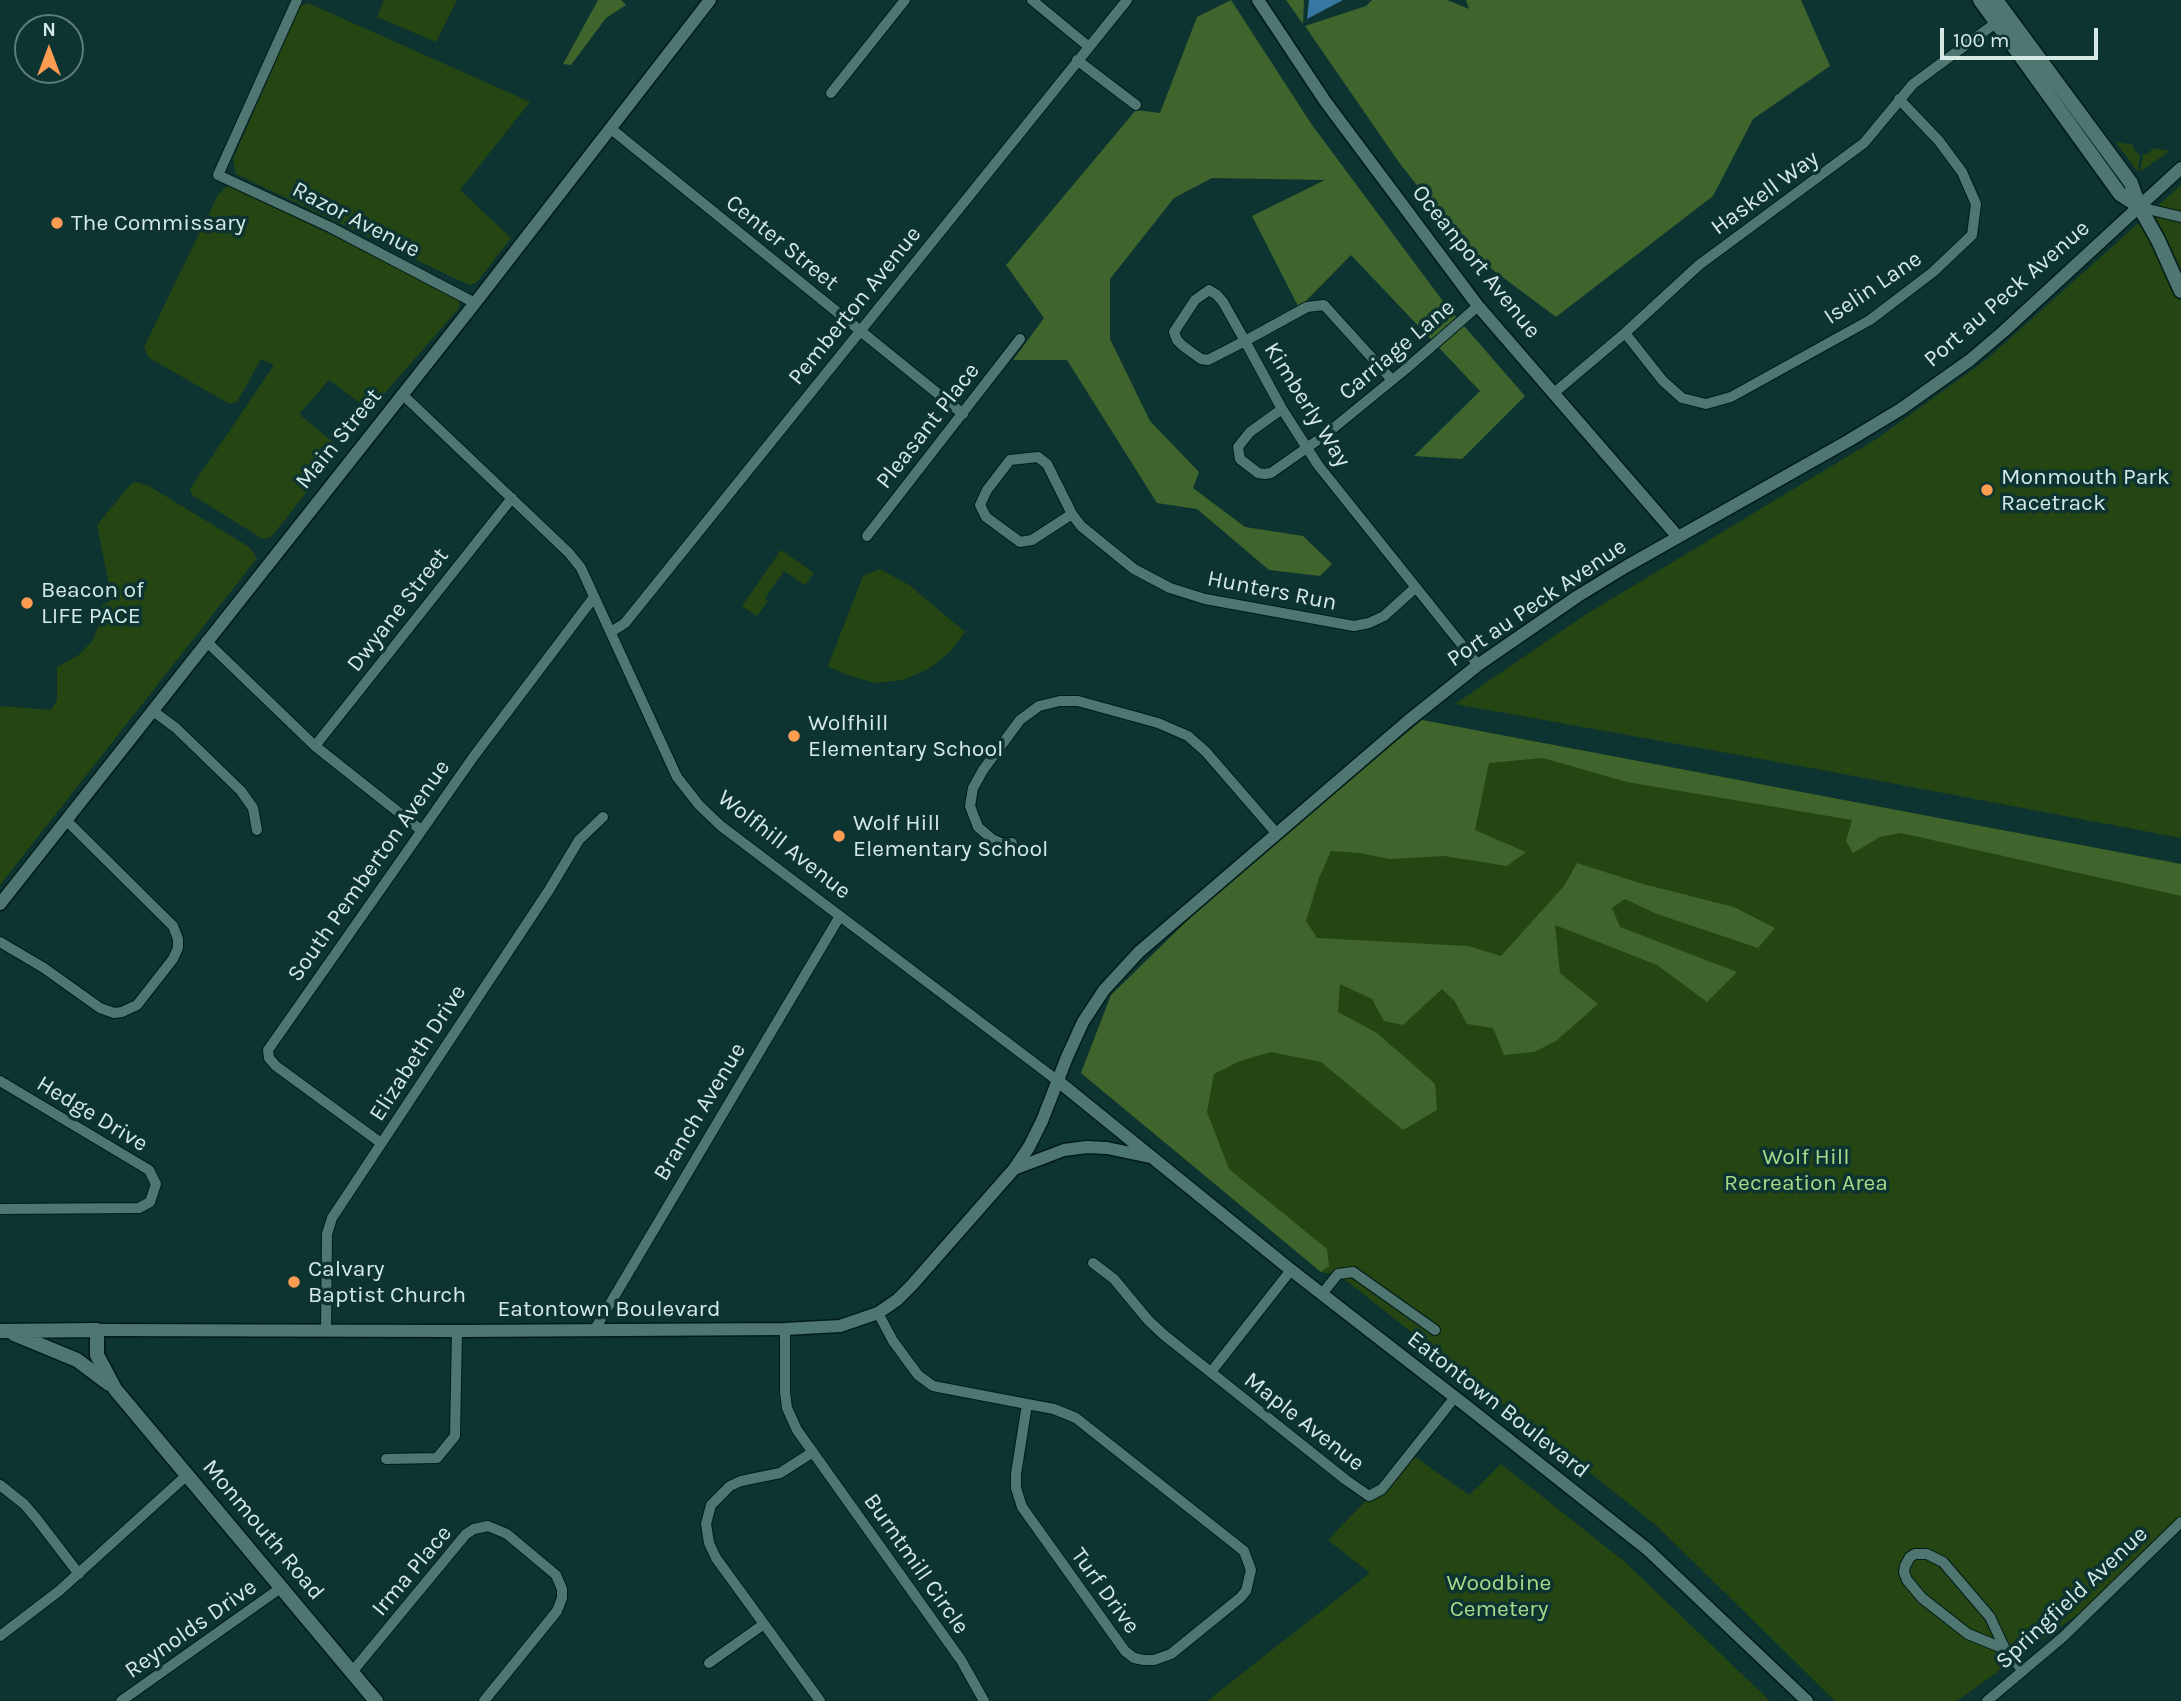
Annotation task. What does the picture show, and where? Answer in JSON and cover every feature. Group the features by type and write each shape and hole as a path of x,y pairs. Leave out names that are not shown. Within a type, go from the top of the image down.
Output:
{"main road":[{"path":"1980,0 2120,194 2138,206"},
{"path":"1996,0 2131,183 2138,206 2158,240 2181,291"},
{"path":"77,1330 77,1360"},
{"path":"3,1331 97,1330"},
{"name":"Monmouth Road","path":"97,1330 97,1355 115,1389 376,1701"},
{"name":"Monmouth Road","path":"3,1331 77,1360 115,1389"}],"street":[{"name":"Razor Avenue","path":"297,0 218,175 330,227 475,303"},
{"name":"Main Street","path":"0,904 475,303 710,0"},
{"path":"831,93 905,0"},
{"path":"1032,0 1089,47"},
{"name":"Pemberton Avenue","path":"611,632 625,623 1127,0"},
{"name":"Oceanport Avenue","path":"1258,0 1325,102 1478,306 1678,537"},
{"name":"Haskell Way","path":"1554,393 1699,265 1864,143 1913,84 1997,22"},
{"path":"1077,60 1136,105"},
{"name":"Iselin Lane","path":"1625,333 1663,381 1682,398 1706,404 1731,397 1870,320 1933,272 1972,235 1976,204 1962,172 1947,151 1899,99"},
{"name":"Center Street","path":"610,128 963,414"},
{"name":"Port au Peck Avenue","path":"1014,1169 1042,1121 1083,1022 1116,976 1139,952 1408,721 1478,665 1578,596 1848,441 1937,385 2004,331 2181,167"},
{"path":"2138,206 2181,217"},
{"path":"1212,290 1223,302 1245,341 1208,360 1201,359 1183,346 1174,332 1195,300 1212,290"},
{"name":"Kimberly Way","path":"1392,380 1324,305 1315,305 1296,313 1245,341 1307,448 1478,665"},
{"name":"Carriage Lane","path":"1282,409 1245,437 1238,447 1240,459 1249,467 1265,474 1307,448 1478,306"},
{"name":"Pleasant Place","path":"867,536 1020,339"},
{"name":"Wolfhill Avenue","path":"402,394 575,560 586,577 658,740 684,788 699,806 1058,1081 1128,1136 1150,1157"},
{"path":"1038,457 1047,464 1072,514 1026,543 1013,538 986,517 980,505 987,490 1010,460 1038,457"},
{"name":"Dwyane Street","path":"315,746 512,498"},
{"name":"Hunters Run","path":"1072,514 1081,526 1118,558 1153,580 1189,595 1348,626 1369,623 1384,616 1415,588"},
{"name":"South Pemberton Avenue","path":"381,1143 276,1066 268,1053 273,1041 421,830 594,597"},
{"path":"206,641 315,746 421,830"},
{"path":"1012,843 1001,843 992,839 978,827 970,806 974,788 983,770 1020,720 1039,706 1060,701 1078,701 1158,723 1188,736 1206,752 1277,834"},
{"path":"153,711 176,728 241,792 253,808 257,830"},
{"name":"Elizabeth Drive","path":"326,1331 328,1227 579,840 603,817"},
{"path":"0,942 44,968 100,1008 114,1013 137,1005 173,959 178,948 178,939 173,926 66,820"},
{"name":"Branch Avenue","path":"595,1329 840,916"},
{"name":"Hedge Drive","path":"0,1081 149,1170 156,1184 150,1202 139,1208 0,1209"},
{"path":"1014,1169 1064,1150 1087,1147 1107,1148 1150,1157"},
{"name":"Eatontown Boulevard","path":"1150,1157 1647,1549 1807,1701"},
{"name":"Eatontown Boulevard","path":"97,1330 457,1331 785,1329 840,1326 878,1313 897,1300 1014,1169"},
{"path":"1093,1263 1114,1279 1148,1320 1211,1372 1291,1270"},
{"path":"1322,1294 1338,1274 1353,1272 1435,1330"},
{"name":"Turf Drive","path":"878,1313 893,1341 918,1376 933,1386 1054,1409 1076,1418 1244,1551 1251,1570 1246,1591 1171,1654 1154,1660 1144,1660 1134,1658 1125,1651 1021,1507 1016,1474 1027,1404"},
{"name":"Burntmill Circle","path":"785,1329 785,1392 787,1408 797,1430 961,1660 984,1701"},
{"path":"386,1458 438,1458 455,1436 457,1331"},
{"name":"Maple Avenue","path":"1211,1372 1369,1496 1382,1489 1455,1397"},
{"path":"813,1452 780,1473 730,1486 715,1499 708,1514 707,1533 713,1552 820,1701"},
{"path":"0,1636 79,1574 187,1475"},
{"path":"0,1485 24,1504 79,1574"},
{"name":"Springfield Avenue","path":"1987,1701 2063,1637 2181,1522"},
{"name":"Irma Place","path":"352,1672 466,1534 488,1526 507,1534 556,1575 561,1583 562,1598 557,1611 484,1701"},
{"path":"2005,1649 1968,1634 1922,1598 1904,1572 1910,1557 1914,1554 1927,1554 1943,1562 1990,1617 2005,1649 2023,1671"},
{"name":"Reynolds Drive","path":"121,1701 282,1587"},
{"path":"709,1663 764,1624"}],"green space":[{"path":"384,0 457,0 436,42 377,17"},
{"path":"598,0 621,0 626,5 606,18 571,65 563,64"},
{"path":"1231,0 1312,125 1445,304 1525,396 1462,459 1414,456 1480,391 1351,255 1299,308 1252,216 1325,180 1212,178 1174,198 1110,279 1110,339 1150,421 1199,472 1193,488 1245,527 1303,536 1332,564 1320,576 1269,570 1197,509 1157,503 1067,360 1013,360 1044,318 1006,265 1136,110 1160,113 1197,17"},
{"path":"1286,0 1304,0 1303,24"},
{"path":"1372,0 1447,0 1469,9 1466,0 1801,0 1830,66 1753,119 1713,196 1556,317 1469,252 1398,161 1305,26 1366,6"},
{"path":"308,3 530,102 460,190 511,238 476,283 469,285 236,174 233,159 300,6"},
{"path":"2116,142 2133,145 2140,155 2138,172"},
{"path":"2153,148 2170,151 2140,172 2143,155"},
{"name":"Monmouth Park Racetrack","path":"2181,185 2181,838 1455,704 1585,615 1878,438 1987,359"},
{"path":"227,186 456,296 460,304 370,410 329,380 299,414 341,449 271,537 263,539 192,495 190,489 274,365 261,359 237,402 230,404 149,358 144,347 218,195"},
{"path":"136,482 149,486 249,547 257,558 0,885 0,706 51,710 57,700 57,667 79,655 93,640 100,622 102,605 112,600 97,525 131,484"},
{"path":"781,550 814,573 805,585 784,571 765,598 768,601 757,616 742,606"},
{"path":"880,569 909,585 965,632 950,652 928,669 903,680 875,683 828,666 863,576"},
{"name":"Wolf Hill Recreation Area","path":"1422,720 2181,864 2181,1519 2105,1595 1957,1701 1835,1701 1657,1526 1339,1275 1321,1272 1081,1073 1111,995 1231,878"},
{"path":"1422,720 2181,864 2181,896 1901,833 1880,837 1853,853 1846,841 1852,820 1627,782 1543,758 1489,763 1475,830 1526,852 1507,866 1444,856 1390,859 1331,851 1319,878 1306,921 1317,938 1468,946 1501,956 1564,886 1577,863 1643,884 1734,907 1775,928 1758,948 1657,914 1625,899 1612,908 1620,927 1737,972 1707,1002 1657,965 1555,925 1560,973 1598,1004 1556,1041 1534,1052 1504,1055 1493,1028 1467,1024 1454,1000 1442,989 1403,1025 1384,1021 1372,999 1340,984 1338,1012 1377,1033 1435,1084 1437,1110 1403,1130 1321,1062 1271,1052 1240,1061 1214,1074 1207,1112 1229,1169 1327,1249 1329,1266 1321,1272 1081,1073 1111,995 1231,878"},
{"name":"Woodbine Cemetery","path":"1411,1454 1469,1495 1501,1464 1625,1562 1770,1701 1207,1701 1370,1573 1328,1540"}],"water":[{"path":"1309,0 1343,0 1307,19"}],"place":[{"name":"The Commissary","path":"57,223"},
{"name":"Monmouth Park Racetrack","path":"1987,490"},
{"name":"Beacon of LIFE PACE","path":"27,603"},
{"name":"Wolfhill Elementary School","path":"794,736"},
{"name":"Wolf Hill Elementary School","path":"839,836"},
{"name":"Calvary Baptist Church","path":"294,1282"}]}
